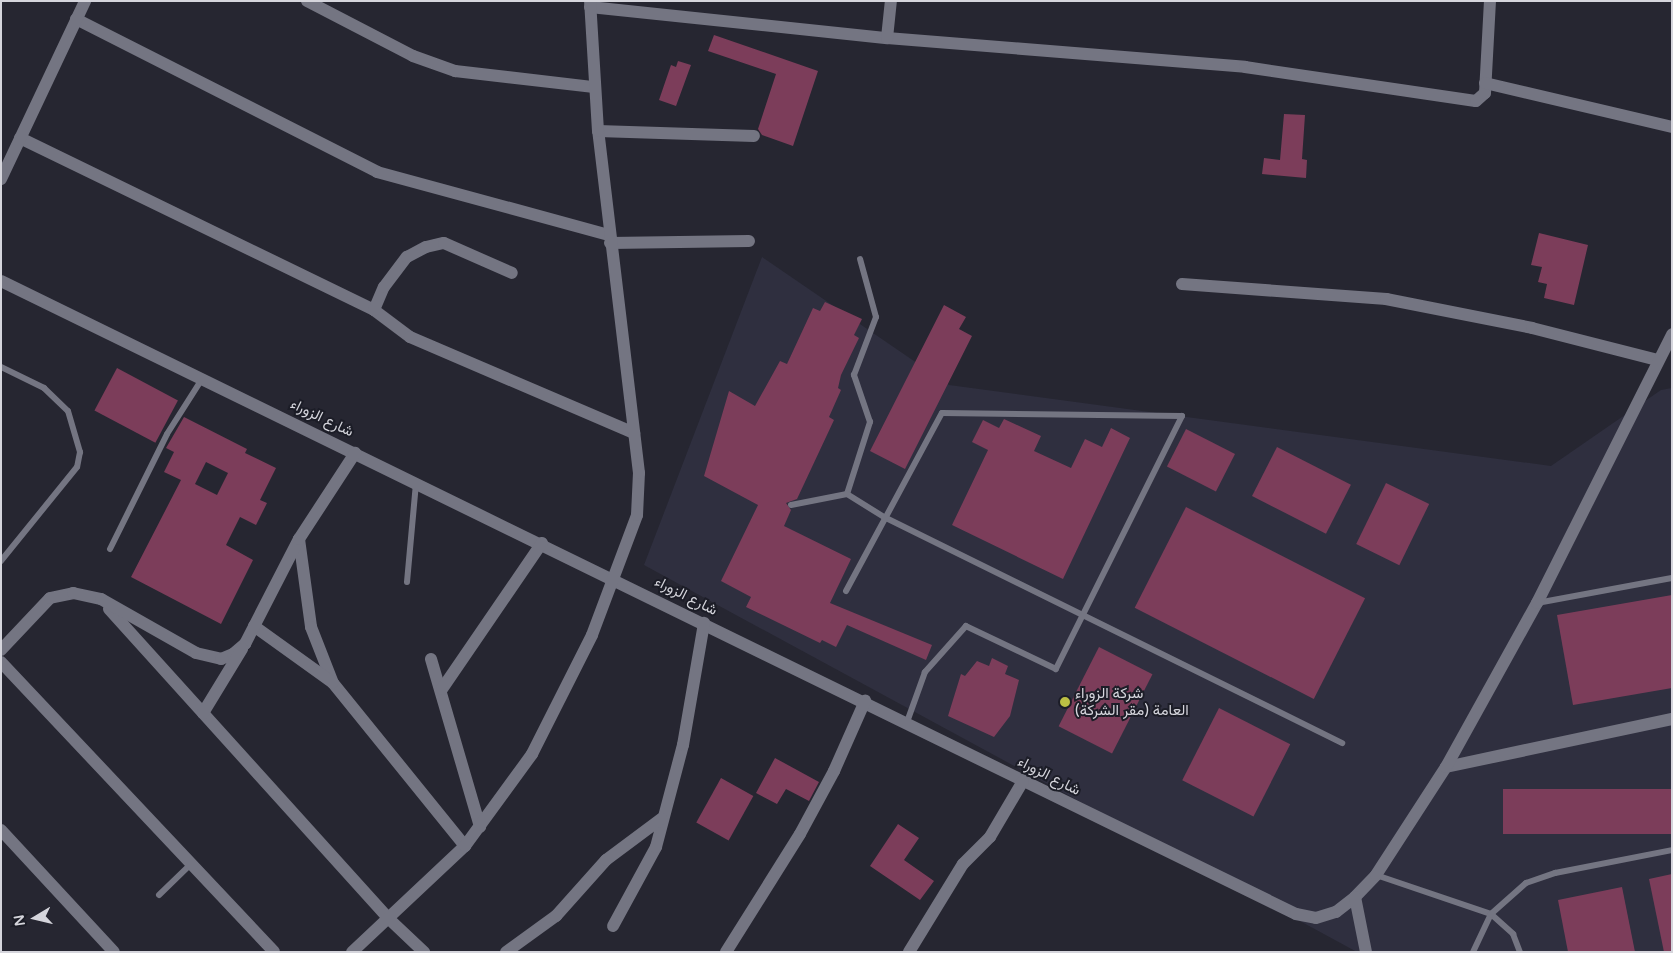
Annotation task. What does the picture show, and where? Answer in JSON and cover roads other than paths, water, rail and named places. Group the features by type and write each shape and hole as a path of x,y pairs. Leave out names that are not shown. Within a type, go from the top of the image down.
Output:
{"street":[{"path":"1,179 85,1"},
{"path":"307,1 413,56 455,71 594,87"},
{"path":"887,38 891,1"},
{"path":"352,952 465,846 532,754 592,635 637,515 639,473 598,131 590,4 887,38 1245,67 1476,101 1485,93 1490,1"},
{"path":"76,19 377,172 610,239 749,241"},
{"path":"1485,83 1672,127"},
{"path":"598,131 754,136"},
{"path":"20,138 374,310 410,337 634,433"},
{"path":"374,310 384,287 407,257 426,247 444,243 512,273"},
{"name":"شارع الزوراء","path":"1,281 614,578 1296,914 1316,918 1336,912 1355,897 1376,876 1446,767 1537,603 1672,334"},
{"path":"1182,284 1386,299 1532,328 1658,360"},
{"path":"203,713 245,644 299,539 355,452"},
{"path":"299,539 311,627 333,682"},
{"path":"442,689 542,543"},
{"path":"1,650 50,598 74,593 100,599 208,657 221,659 245,644"},
{"path":"100,599 388,918 424,952"},
{"path":"613,926 656,847 661,819 683,745 704,623"},
{"path":"254,626 333,682 465,846"},
{"path":"431,659 442,689 480,827"},
{"path":"1,662 274,952"},
{"path":"729,951 804,827 834,772 865,701"},
{"path":"1446,767 1672,719"},
{"path":"908,952 963,864 990,837 1023,781"},
{"path":"506,952 556,916 606,860 661,819"},
{"path":"1,830 114,952"},
{"path":"1355,897 1366,952"}],"lane":[{"path":"847,494 870,422 854,375 876,317 860,260"},
{"path":"1,366 44,388 68,411 80,452 77,467 1,561"},
{"path":"110,549 167,434 202,378"},
{"path":"846,591 884,517 942,413 1182,416 1056,669 966,626 925,672 906,722"},
{"path":"407,582 417,482"},
{"path":"791,505 847,494 884,517 1342,743"},
{"path":"1537,603 1672,578"},
{"path":"1473,952 1491,914 1513,892 1540,877 1672,850"},
{"path":"159,895 191,864"},
{"path":"1376,876 1491,914 1512,934 1520,952"}],"place":[{"name":"شركة الزوراء العامة (مقر الشركة)","path":"1065,702"}]}
